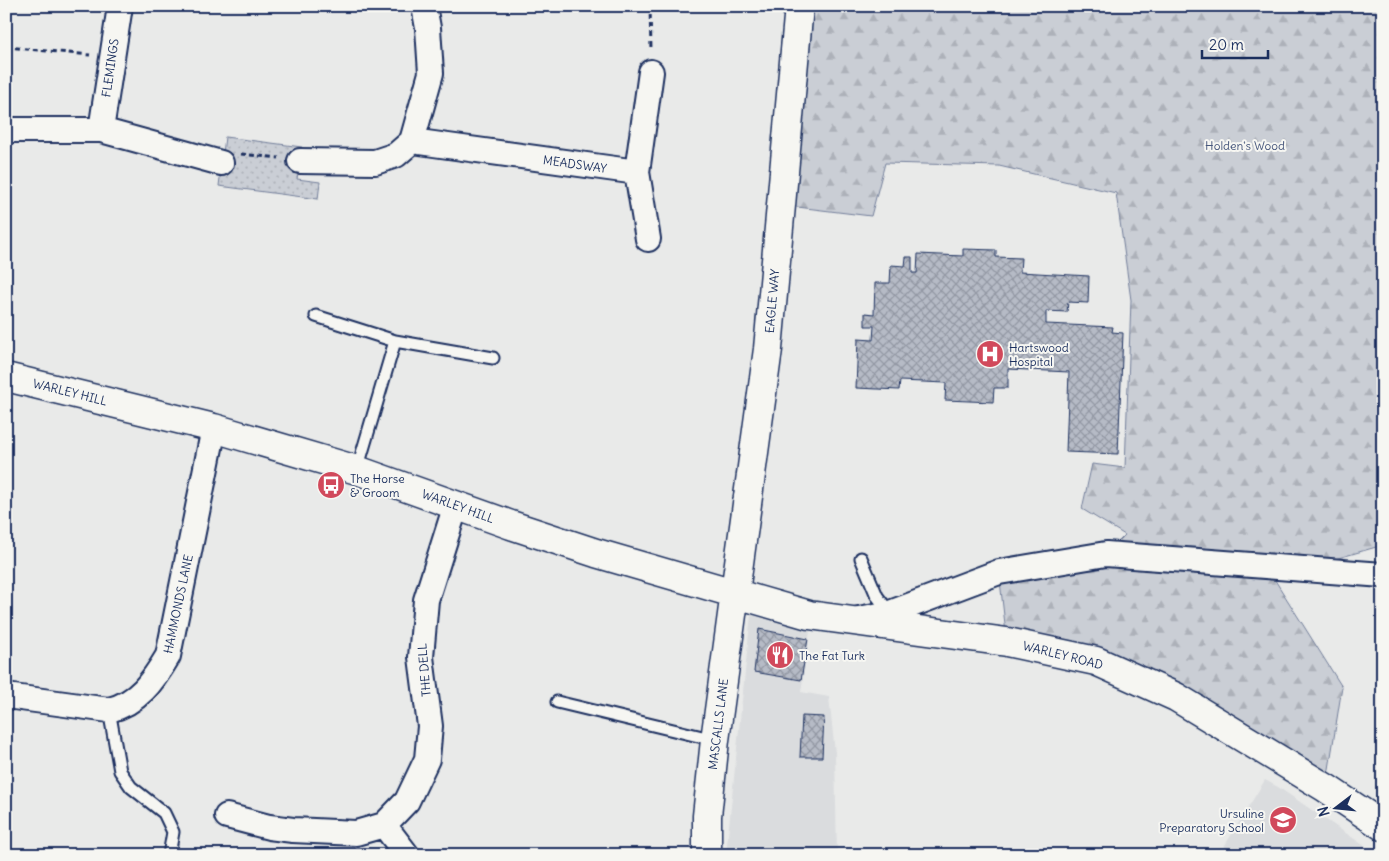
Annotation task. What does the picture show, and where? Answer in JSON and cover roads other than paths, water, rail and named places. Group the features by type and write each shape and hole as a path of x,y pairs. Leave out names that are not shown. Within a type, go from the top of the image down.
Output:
{"main road":[{"name":"EAGLE WAY","path":"735,595 768,349 799,6"},
{"name":"WARLEY HILL","path":"6,377 214,428 357,470 456,506 596,553 735,595"},
{"name":"WARLEY ROAD","path":"735,595 809,616 853,620 1008,642 1096,661 1176,697 1326,788 1383,826"},
{"name":"MASCALLS LANE","path":"708,855 707,816 715,740 735,595"}],"street":[{"name":"FLEMINGS","path":"102,130 111,57 120,6"},
{"path":"300,161 375,162 396,155 412,140 431,73 428,28 424,6"},
{"path":"648,239 637,172 651,72"},
{"path":"6,130 102,130 221,163"},
{"name":"MEADSWAY","path":"412,140 637,172"},
{"name":"HAMMONDS LANE","path":"6,696 109,710 122,707 137,698 155,677 168,656 214,428"},
{"name":"THE DELL","path":"384,825 407,801 427,760 430,726 421,657 422,624 426,600 456,506"},
{"path":"853,620 890,613 999,572 1106,554 1383,575"},
{"path":"227,816 269,827 293,830 356,832 384,825 408,855"}],"lane":[{"path":"316,316 395,341 493,358"},
{"path":"357,470 395,341"},
{"path":"861,558 877,596 890,613"},
{"path":"557,702 715,740"},
{"path":"109,710 120,771 131,787 164,813 173,832 169,855"}],"place":[{"name":"Hartswood Hospital","path":"990,354"},
{"name":"The Horse & Groom","path":"331,485"},
{"name":"The Fat Turk","path":"780,655"},
{"name":"Ursuline Preparatory School","path":"1283,820"}],"park label":[{"name":"Holden's Wood","path":"1245,145"}]}
